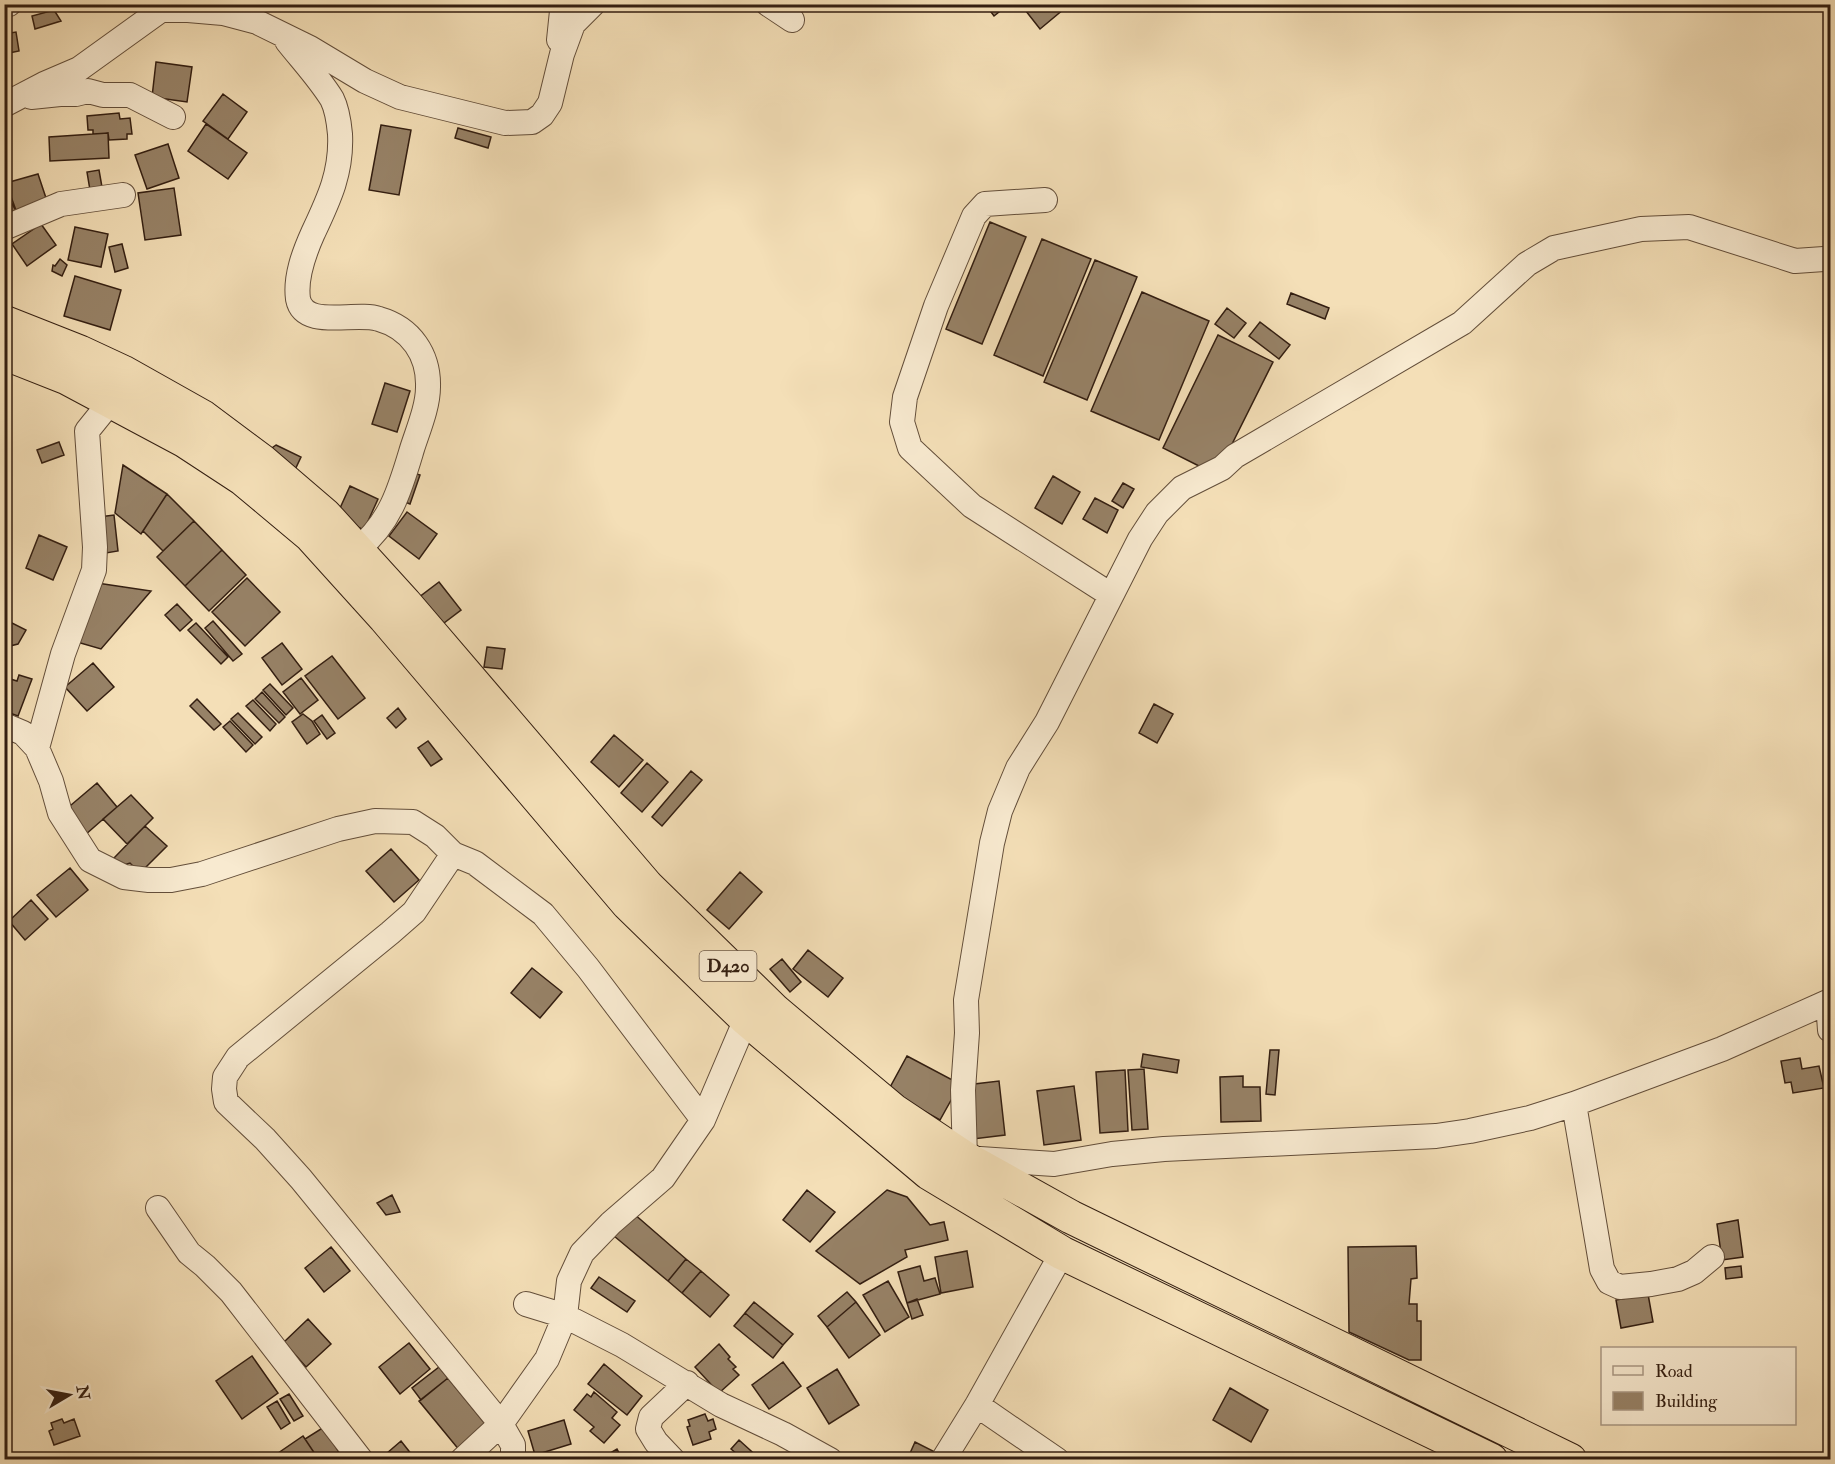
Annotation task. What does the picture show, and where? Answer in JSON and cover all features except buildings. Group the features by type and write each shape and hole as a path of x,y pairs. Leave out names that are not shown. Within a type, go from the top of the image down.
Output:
{"highway":[{"name":"D420","path":"4,322 123,372 203,417 262,461 325,515 405,603 647,886 775,1011 893,1110 965,1158 1081,1222 1570,1460"},
{"name":"D420","path":"4,352 67,378 185,441 243,479 310,535 386,618 628,904 746,1019 929,1173 1062,1253 1491,1460"}],"street":[{"path":"4,5 9,4"},
{"path":"562,54 559,43 562,11 568,4"},
{"path":"11,102 79,69 160,7 223,13 257,22 310,48 365,81 400,97 505,123 532,122 542,115 550,103 562,54 573,24 592,4"},
{"path":"768,4 792,20"},
{"path":"282,34 333,100 339,123 341,155 327,204 306,250 299,274 298,300 306,313 317,318 353,315 379,318 400,329 417,343 425,364 429,388 397,498 381,526 357,550"},
{"path":"11,102 88,91 130,95 173,117"},
{"path":"4,228 61,204 123,195"},
{"path":"1045,200 985,204 974,216 936,306 905,397 903,422 910,448 972,506 1111,595"},
{"path":"1824,259 1795,261 1689,227 1641,229 1554,248 1527,264 1462,323 1235,456 1222,468 1182,488 1157,513 1140,539 1047,722 1018,768 1000,811 992,843 966,1000 967,1033 963,1090 965,1158 1054,1164 1112,1154 1164,1149 1436,1136 1470,1131 1530,1118 1574,1104 1722,1049 1829,1001 1830,1030"},
{"path":"37,747 63,654 94,570 95,547 87,431 111,400"},
{"path":"4,725 23,733 37,747 51,781 60,813 90,860 124,877 171,880 202,874 338,829 375,821 413,822 435,836 453,854 475,863 543,914 588,968 703,1120"},
{"path":"453,854 414,912 238,1057 225,1077 224,1089 226,1102 265,1139 301,1179 501,1424 513,1445 513,1460"},
{"path":"462,1460 501,1424 547,1359 565,1316 569,1281 582,1253 611,1223 663,1178 703,1120 746,1019"},
{"path":"1574,1104 1602,1269 1609,1282 1620,1287 1678,1279 1694,1272 1712,1257"},
{"path":"158,1208 189,1253 231,1292 361,1460"},
{"path":"943,1460 977,1405 1062,1253"},
{"path":"526,1304 565,1316 622,1345 721,1405 783,1434 830,1460"},
{"path":"673,1460 656,1442 648,1429 651,1418 687,1383"},
{"path":"977,1405 1057,1460"}]}
